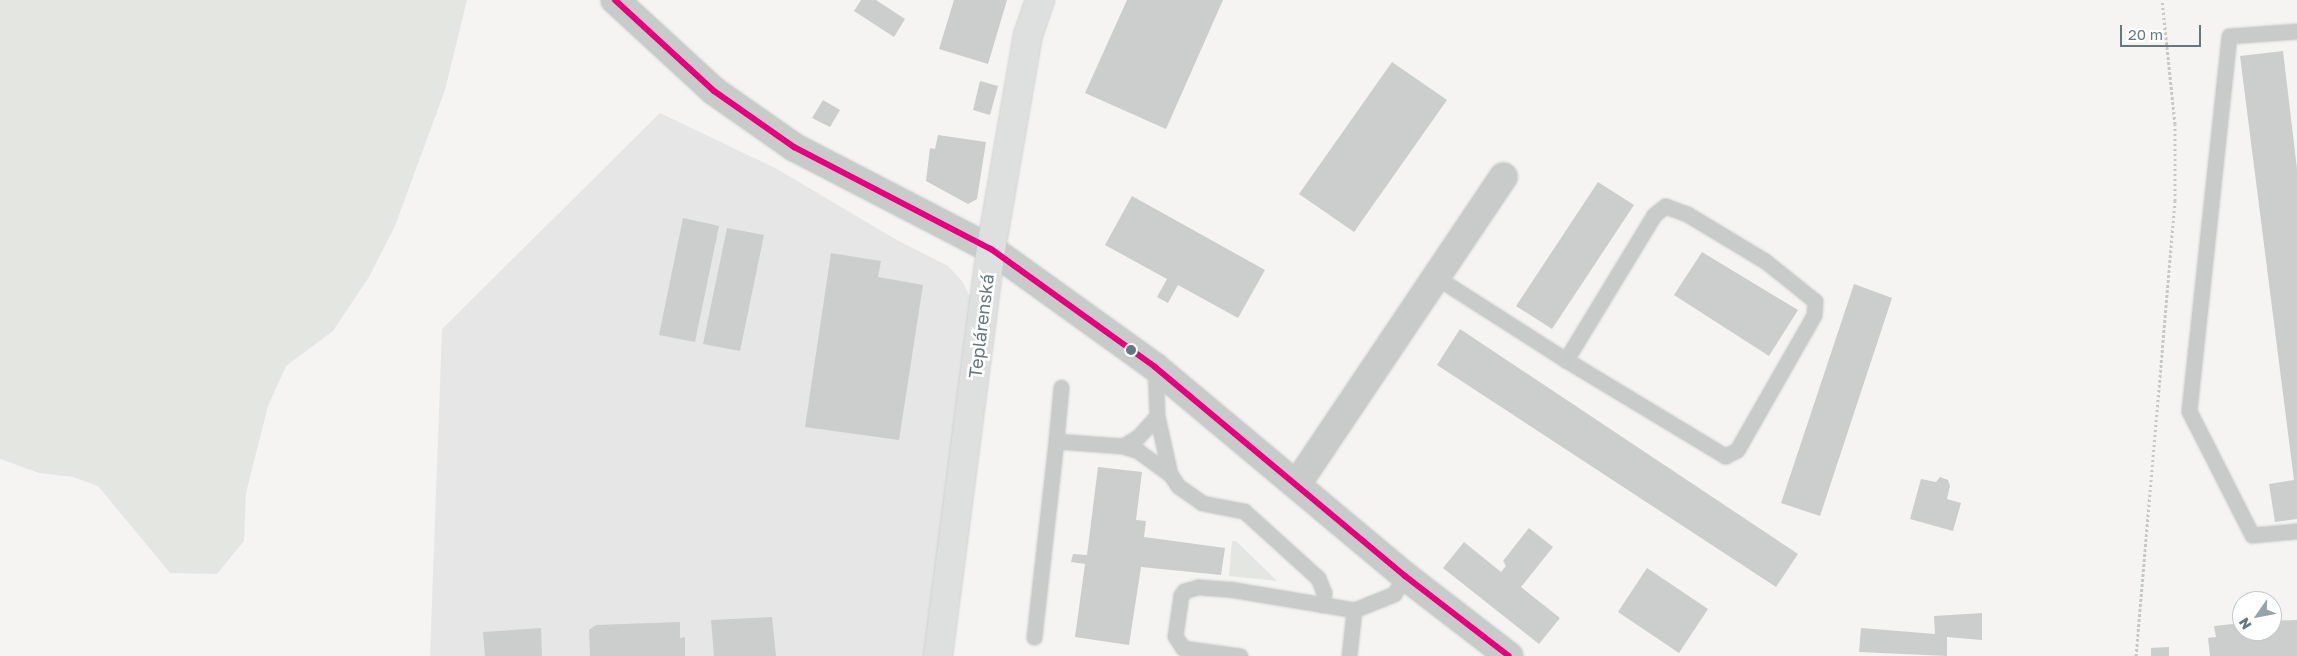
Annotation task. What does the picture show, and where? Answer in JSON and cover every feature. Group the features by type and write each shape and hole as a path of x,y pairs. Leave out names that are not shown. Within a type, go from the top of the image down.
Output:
{"street":[{"path":"615,0 714,91 794,147 992,249 1155,367 1405,576 1509,656"},
{"name":"Teplárenská","path":"938,656 992,249 1028,35 1040,0"},
{"path":"1297,484 1503,176"}],"lane":[{"path":"2297,31 2229,36 2189,411 2252,535 2297,530"},
{"path":"1436,277 1566,360 1725,456 1734,454 1814,315 1816,301 1765,261 1687,214 1665,206 1654,215 1566,360"},
{"path":"1155,367 1157,416 1170,474"},
{"path":"1034,637 1061,387"},
{"path":"1123,446 1138,438 1157,416"},
{"path":"1056,441 1123,446 1138,451 1170,474 1178,486 1202,503 1221,509 1244,511 1318,578 1324,593 1322,606"},
{"path":"1240,656 1182,648 1175,636 1180,601 1184,591 1198,587 1229,589 1354,610 1394,594 1405,576"},
{"path":"1350,656 1354,610"}],"path":[{"path":"2136,656 2175,201 2175,124 2162,0"}],"shaded area":[{"path":"0,0 467,0 445,90 395,226 369,277 333,331 286,366 268,406 246,493 244,541 217,574 170,573 98,486 73,477 39,473 0,459"},
{"path":"660,113 777,169 895,239 948,266 962,281 974,305 926,656 430,656 442,329"},
{"path":"1232,541 1236,541 1277,581 1229,576"}],"building":[{"path":"861,0 876,0 905,19 894,37 854,11"},
{"path":"954,0 1007,0 988,64 939,49"},
{"path":"1127,0 1223,0 1166,129 1085,93"},
{"path":"2283,51 2297,169 2297,519 2275,522 2269,484 2294,480 2240,56"},
{"path":"1392,62 1447,100 1354,232 1299,194"},
{"path":"980,81 998,86 990,115 973,110"},
{"path":"823,100 840,110 830,127 812,118"},
{"path":"938,135 986,142 977,199 968,204 926,181 930,148 935,149"},
{"path":"1598,182 1634,205 1552,329 1516,306"},
{"path":"1132,196 1265,270 1238,318 1178,285 1168,303 1157,297 1167,279 1105,245"},
{"path":"683,218 719,226 695,342 659,335"},
{"path":"727,228 764,235 740,351 703,344"},
{"path":"1702,252 1798,310 1769,356 1674,295"},
{"path":"831,253 881,261 878,277 923,285 899,440 805,427"},
{"path":"1854,284 1892,298 1820,516 1781,503"},
{"path":"1460,329 1798,554 1776,587 1437,365"},
{"path":"1098,467 1142,472 1136,520 1146,521 1144,537 1225,548 1221,575 1141,567 1129,645 1075,637 1085,564 1071,562 1073,554 1087,555"},
{"path":"1940,477 1948,480 1950,486 1947,499 1961,503 1953,531 1910,519 1921,479 1936,482"},
{"path":"1529,528 1553,547 1521,587 1560,618 1539,644 1443,568 1464,542 1501,572 1506,566 1503,561"},
{"path":"1647,568 1708,609 1679,653 1618,612"},
{"path":"1982,613 1982,640 1947,637 1947,656 1859,652 1861,628 1935,634 1934,616"},
{"path":"772,617 776,656 714,656 711,620"},
{"path":"2297,620 2297,656 2210,656 2208,638 2216,637 2214,626 2232,624 2232,641 2282,641 2282,621"},
{"path":"680,622 680,638 685,637 685,656 590,656 589,630 596,625"},
{"path":"541,628 542,656 485,656 483,632"},
{"path":"2169,647 2169,656 2151,656 2151,648"}],"transit line":[{"path":"615,0 714,91 794,147 991,249 1155,367 1405,576 1509,656"}]}
